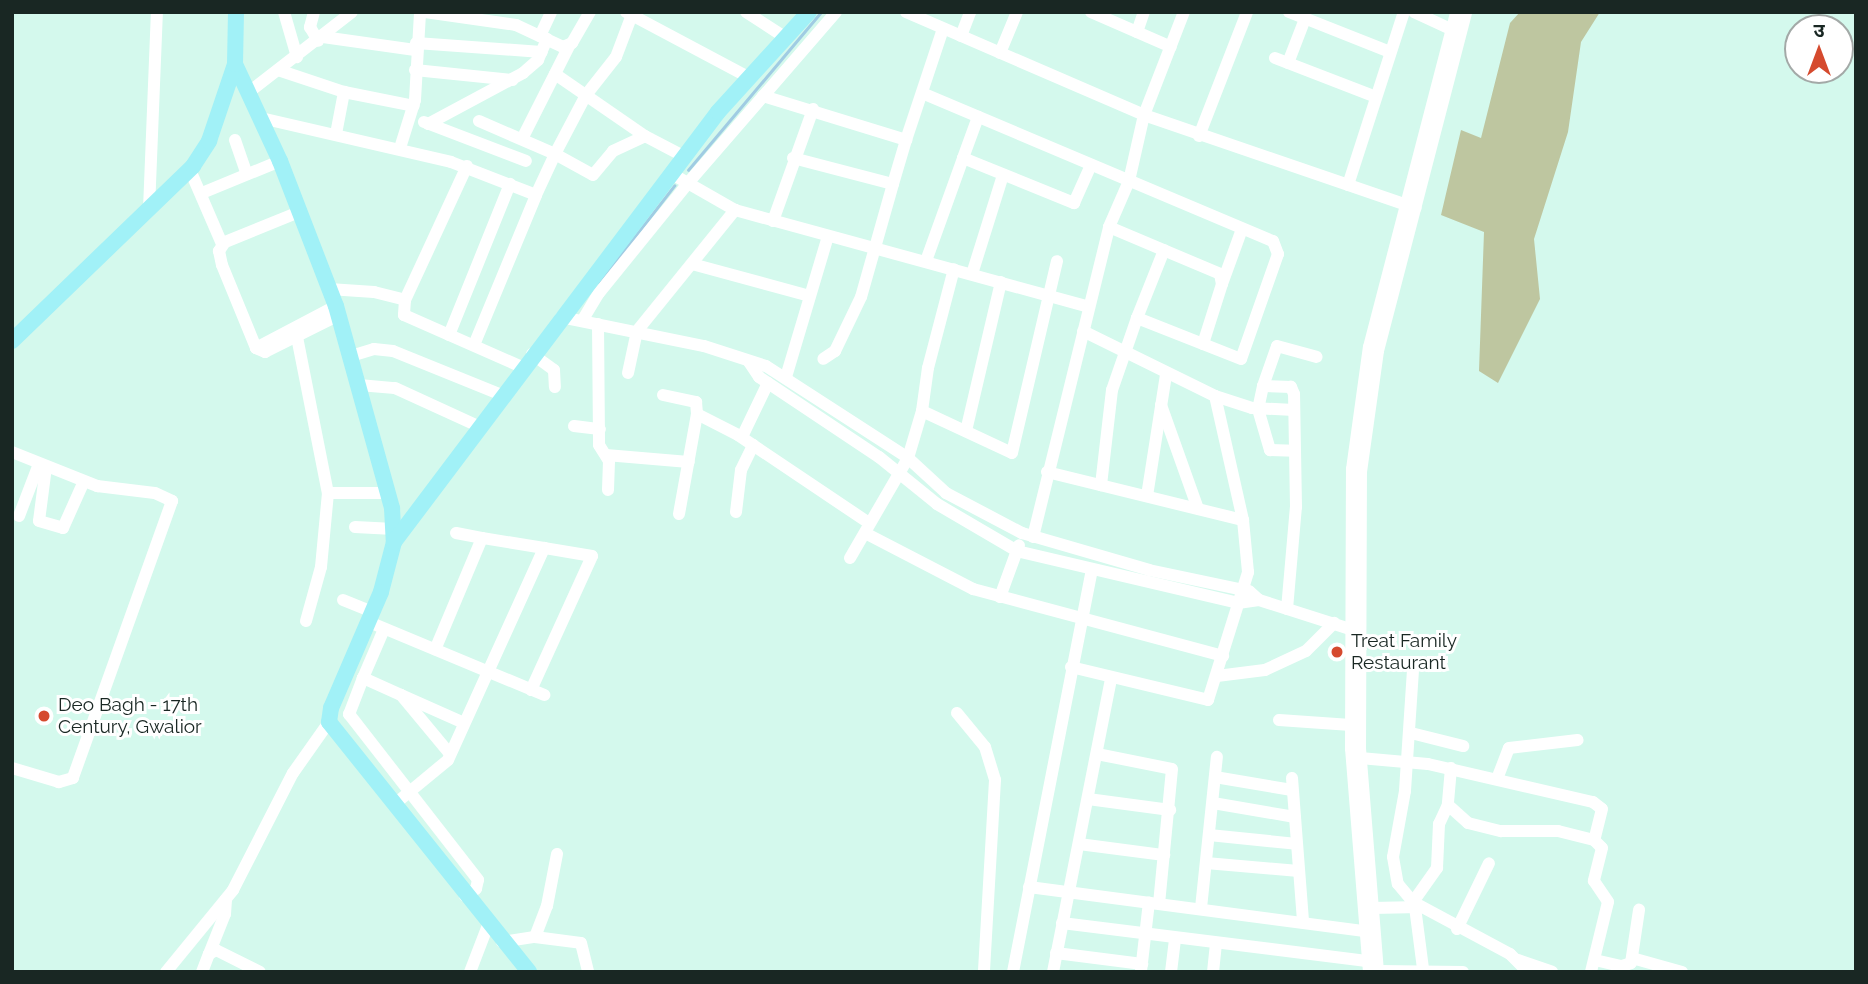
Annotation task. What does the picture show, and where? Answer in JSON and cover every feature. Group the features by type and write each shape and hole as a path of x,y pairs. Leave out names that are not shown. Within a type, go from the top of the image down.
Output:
{"main road":[{"path":"12,341 190,170 209,141 235,64 236,12"},
{"path":"394,535 685,157 809,12"},
{"path":"235,64 280,161 337,310 389,494 394,535 375,621 329,722 402,798 465,896 529,972"}],"street":[{"path":"149,209 157,12"},
{"path":"284,12 297,57"},
{"path":"314,12 310,27 321,39 542,52"},
{"path":"249,92 321,39 352,12"},
{"path":"400,148 413,111 415,46 423,12 508,23 569,46"},
{"path":"428,124 512,80 533,65 542,52 551,12"},
{"path":"522,139 569,46 590,12"},
{"path":"746,12 786,38"},
{"path":"582,321 688,183 836,12"},
{"path":"961,36 970,12"},
{"path":"1000,53 1017,12"},
{"path":"1091,12 1171,47"},
{"path":"1137,32 1144,12"},
{"path":"1000,597 1017,551 1028,535 1047,472 1109,228 1129,180 1144,115 1184,12"},
{"path":"1199,136 1247,12"},
{"path":"1289,12 1390,52"},
{"path":"1348,185 1404,12"},
{"path":"1414,12 1450,29"},
{"path":"1411,206 1456,12"},
{"path":"1370,932 1373,908 1360,758 1352,469 1369,347 1466,12"},
{"path":"474,345 555,154 586,95 616,57 630,13 750,78"},
{"path":"911,13 1144,115 1199,136 1411,206"},
{"path":"1288,63 1305,19"},
{"path":"823,359 835,351 846,329 943,29"},
{"path":"1275,58 1376,97"},
{"path":"278,70 413,111 428,124 526,161"},
{"path":"415,70 512,80"},
{"path":"555,74 645,135 685,157"},
{"path":"336,134 344,92"},
{"path":"922,93 1273,241 1278,254 1241,359 1137,318"},
{"path":"763,96 813,109 906,140"},
{"path":"773,221 793,158 813,109"},
{"path":"926,261 978,117"},
{"path":"261,118 400,148 467,166 536,195"},
{"path":"479,121 555,154 593,175 613,151 645,135"},
{"path":"235,140 247,174"},
{"path":"793,158 893,184"},
{"path":"963,158 1074,203 1091,165"},
{"path":"202,193 280,161"},
{"path":"467,166 405,300 406,318 474,345 554,370 555,387"},
{"path":"190,170 222,244 219,255 256,348 265,352 297,337 337,310"},
{"path":"672,174 735,210 1089,307"},
{"path":"972,274 1003,175"},
{"path":"449,335 510,184"},
{"path":"628,373 637,331 735,210"},
{"path":"222,244 299,212"},
{"path":"1109,228 1220,274 1222,284"},
{"path":"1203,344 1242,229"},
{"path":"786,377 828,236"},
{"path":"1101,485 1112,390 1164,250"},
{"path":"922,411 1012,453 1057,261"},
{"path":"692,264 810,296"},
{"path":"850,558 908,458 922,411 928,368 954,269"},
{"path":"965,431 1001,282"},
{"path":"329,289 405,300"},
{"path":"575,300 592,306"},
{"path":"256,348 337,310"},
{"path":"561,317 637,331 749,362 786,377 908,458 946,492 1028,535 1241,589 1259,600 1355,630"},
{"path":"598,324 600,449 606,455 689,462"},
{"path":"1083,331 1215,396 1258,409 1294,410"},
{"path":"297,337 328,494 321,567 306,621"},
{"path":"1294,451 1270,450 1258,409 1263,386 1277,346 1317,357"},
{"path":"351,356 374,349 393,351 502,395"},
{"path":"749,362 768,383 900,473 937,504 1017,551 1238,603 1259,600"},
{"path":"1147,496 1166,374"},
{"path":"736,512 747,441 768,383"},
{"path":"359,385 395,388 478,426"},
{"path":"1263,386 1291,387 1294,410 1296,507 1287,609"},
{"path":"663,395 696,402 697,414 679,514"},
{"path":"1071,667 1204,701 1211,695 1248,572 1243,520 1215,396"},
{"path":"1161,405 1198,509"},
{"path":"697,414 747,441 867,528 974,589 1083,622 1223,656"},
{"path":"575,426 600,429"},
{"path":"12,452 117,492 168,496 171,513 73,778 60,782 12,768"},
{"path":"606,455 608,490"},
{"path":"43,466 39,521 63,527 84,481"},
{"path":"19,516 43,466"},
{"path":"1047,472 1243,520"},
{"path":"328,494 389,494"},
{"path":"355,527 394,535"},
{"path":"456,533 592,556 531,690"},
{"path":"435,650 482,538"},
{"path":"375,621 363,678 349,714 402,798 450,754 544,548"},
{"path":"1013,972 1091,570"},
{"path":"343,600 375,621 435,650 544,695"},
{"path":"1217,676 1265,670 1306,651 1334,623"},
{"path":"1355,630 1351,725 1374,968"},
{"path":"1413,670 1410,733 1393,857 1398,884 1416,905 1457,929 1518,960 1552,972"},
{"path":"363,678 464,723"},
{"path":"1054,972 1111,678"},
{"path":"401,695 450,754"},
{"path":"957,713 985,747 995,780 984,972"},
{"path":"1279,720 1351,725"},
{"path":"166,972 226,899 246,870 293,773 329,722"},
{"path":"1410,733 1463,746"},
{"path":"1497,779 1509,748 1578,740"},
{"path":"1056,953 1141,968 1164,855 1170,810 1170,766 1097,754"},
{"path":"1201,908 1217,757"},
{"path":"1360,758 1407,761 1451,768 1600,805 1602,817 1594,840"},
{"path":"1423,969 1416,905 1437,868 1439,824 1448,805 1451,768"},
{"path":"1215,777 1292,784 1303,922"},
{"path":"1088,799 1170,810"},
{"path":"1213,803 1295,817"},
{"path":"1448,805 1462,820 1477,826 1558,831 1594,840 1603,852 1594,881 1608,902 1593,966 1626,966 1632,958 1639,910"},
{"path":"1209,835 1297,844"},
{"path":"1079,844 1164,855"},
{"path":"536,937 549,899 557,854"},
{"path":"1206,863 1299,871"},
{"path":"1457,929 1489,863"},
{"path":"1029,887 1370,932"},
{"path":"206,970 209,954 225,914 226,899"},
{"path":"1373,908 1416,905"},
{"path":"1062,923 1216,943 1349,966 1463,972"},
{"path":"470,972 488,925"},
{"path":"502,942 536,937 582,943 588,972"},
{"path":"1171,972 1175,939"},
{"path":"1216,943 1217,971"},
{"path":"209,954 221,950 256,971"},
{"path":"1632,958 1653,968 1682,972"},
{"path":"1518,960 1528,972"}],"green space":[{"path":"1520,12 1600,12 1581,42 1568,132 1534,239 1540,299 1498,383 1479,371 1484,232 1441,215 1461,130 1481,138 1510,23"}],"waterway":[{"path":"688,170 821,12"},
{"path":"599,283 674,186"}],"place":[{"name":"Treat Family Restaurant","path":"1337,652"},
{"name":"Deo Bagh - 17th Century, Gwalior","path":"44,716"}]}
